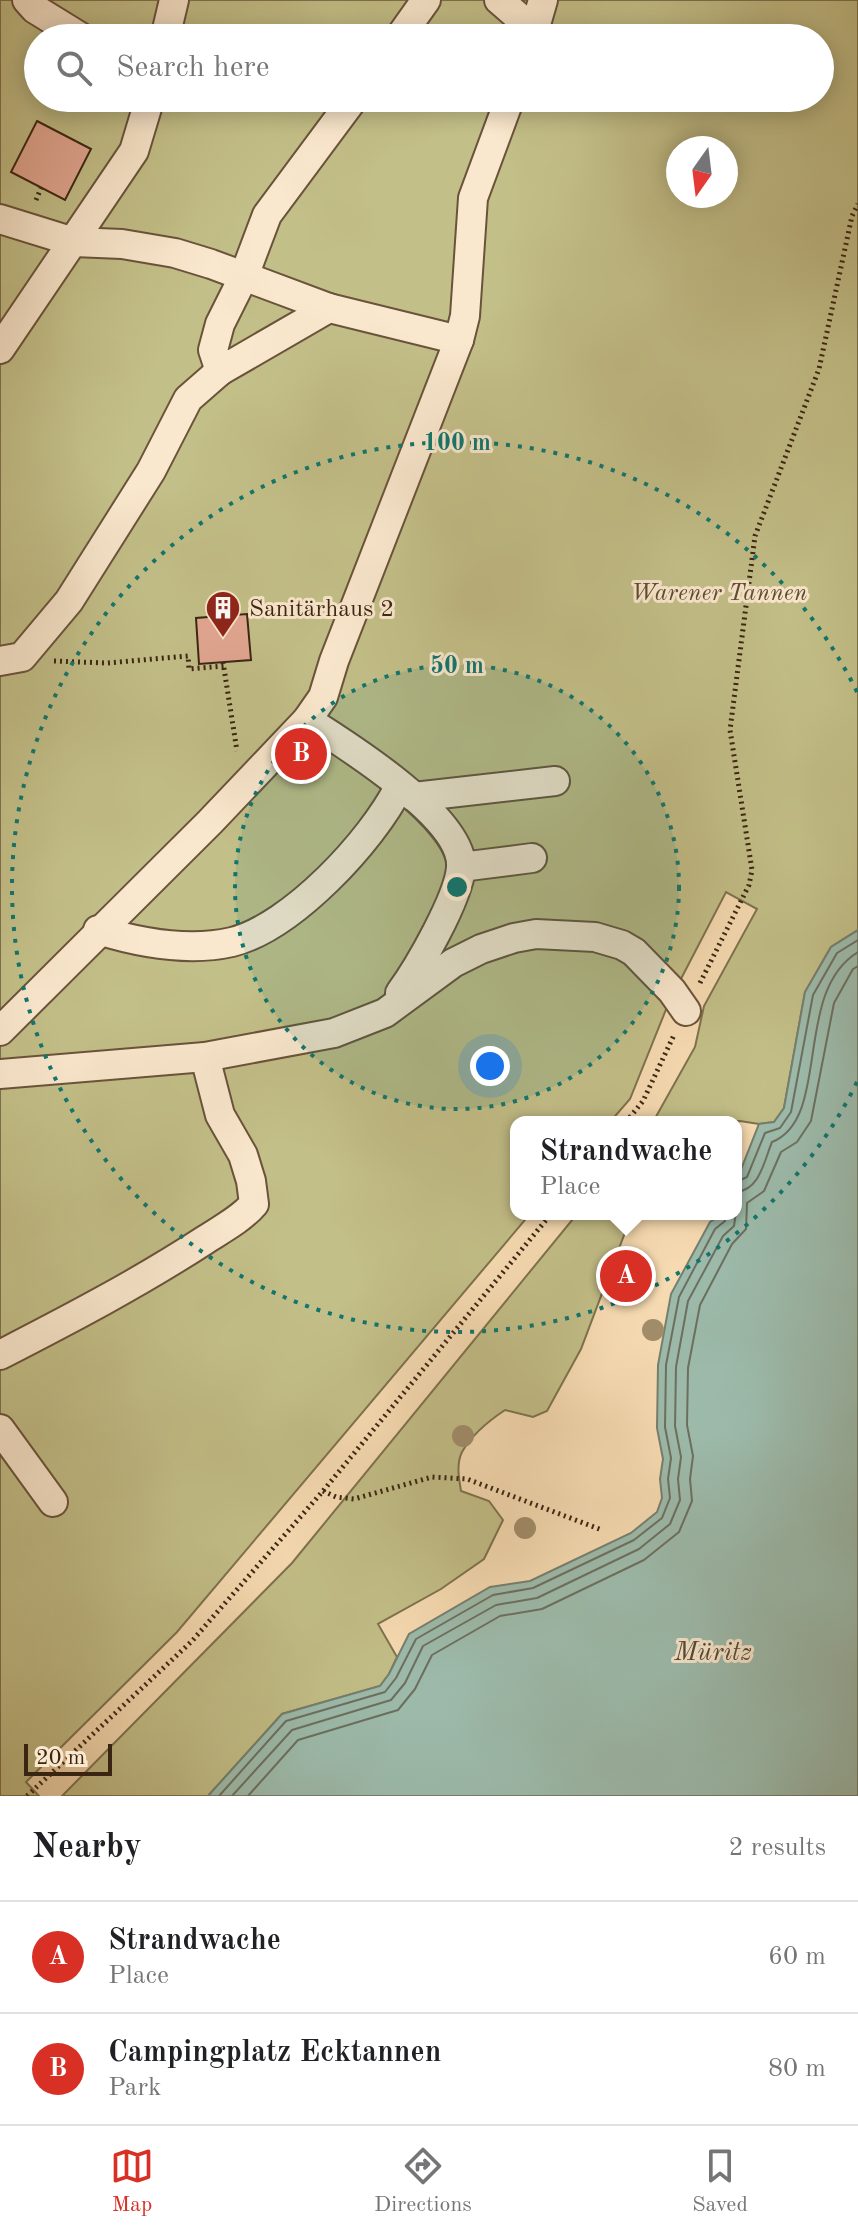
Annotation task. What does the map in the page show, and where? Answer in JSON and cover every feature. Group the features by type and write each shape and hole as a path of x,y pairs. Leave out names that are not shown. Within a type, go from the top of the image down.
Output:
{"street":[{"path":"27,0 35,9 59,24"},
{"path":"168,24 174,0"},
{"path":"409,24 426,0"},
{"path":"499,0 524,24"},
{"path":"537,24 543,0"},
{"path":"0,349 134,151 146,112"},
{"path":"220,371 213,350 220,324 244,276 267,215 344,112"},
{"path":"0,1031 243,788 307,720 323,697 334,661 459,340 465,316 473,198 505,112"},
{"path":"0,219 74,242 122,244 175,253 329,308 459,340"},
{"path":"11,659 69,601 151,471 188,399 220,371 329,308"},
{"path":"307,720 370,762 406,792 450,832 458,851 461,867 451,902 418,968 385,1013"},
{"path":"98,930 158,944 231,942 260,931 316,890 349,859 406,792 555,781"},
{"path":"461,867 532,858"},
{"path":"0,1074 205,1057 334,1033 385,1013 453,963 481,949 514,938 560,933 595,937 634,952 672,991 686,1011"},
{"path":"0,1355 186,1252 245,1214 254,1204 243,1155 220,1115 205,1057"},
{"path":"0,1429 53,1502"}],"path":[{"path":"749,885 752,870 730,730 755,536 819,369 852,216 858,204"},
{"path":"11,659 107,663 188,656 189,669 224,664 243,788"},
{"path":"27,1796 192,1641 323,1491 546,1220"},
{"path":"323,1491 336,1497 354,1499 432,1477 467,1479 602,1530"}],"green space":[{"name":"Warener Tannen","path":"0,0 858,0 858,930 831,947 805,992 784,1108 774,1122 759,1124 742,1121 742,1116 656,1116 695,1047 704,1006 757,909 726,892 669,1002 630,1099 615,1116 510,1116 510,1220 525,1220 177,1632 26,1782 39,1796 0,1796"},
{"path":"572,1220 630,1220 581,1349 547,1411 533,1417 505,1410 481,1429 462,1452 459,1466 461,1491 489,1501 503,1520 484,1559 441,1589 378,1624 397,1657 380,1686 282,1714 208,1796 62,1796 292,1563"}],"water":[{"name":"Müritz","path":"858,930 858,1796 208,1796 282,1714 380,1686 409,1634 490,1587 530,1581 631,1533 657,1512 662,1498 660,1479 663,1459 657,1428 658,1365 671,1294 710,1222 742,1220 742,1167 759,1124 774,1122 784,1108 805,992 831,947"}],"building":[{"path":"37,121 91,149 65,200 11,172"},
{"name":"Sanitärhaus 2","path":"247,614 251,660 199,664 196,618"},
{"path":"622,1263 639,1274 629,1290 612,1279"}],"place":[{"name":"Sanitärhaus 2","path":"223,639"},
{"name":"Campingplatz Ecktannen","path":"301,754"},
{"name":"Strandwache","path":"626,1276"}]}
